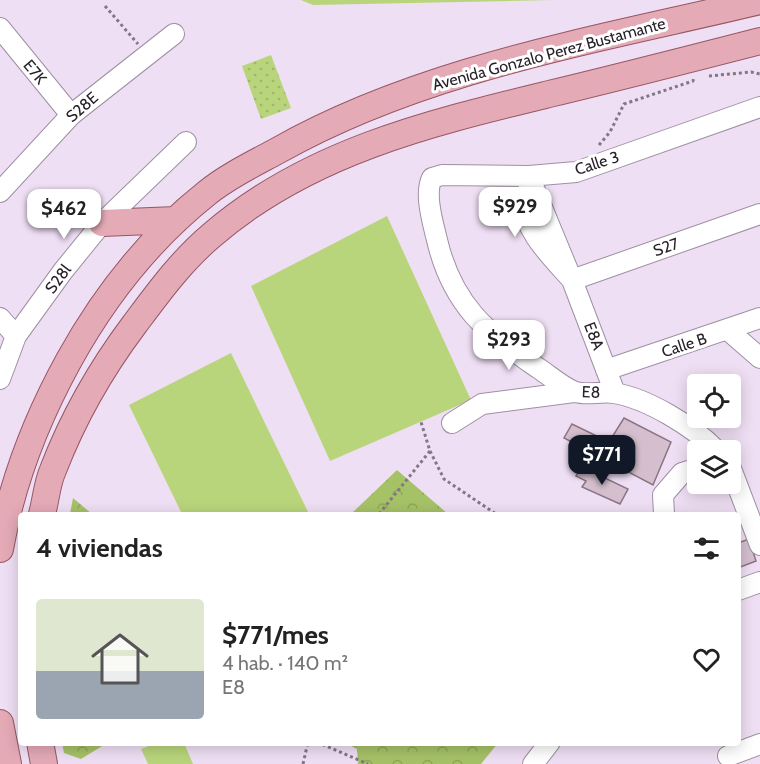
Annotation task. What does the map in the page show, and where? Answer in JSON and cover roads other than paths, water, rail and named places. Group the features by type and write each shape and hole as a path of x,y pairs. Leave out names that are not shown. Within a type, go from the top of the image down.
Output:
{"main road":[{"name":"Avenida Gonzalo Perez Bustamante","path":"0,549 21,462 42,408 88,325 125,273 176,220 209,191 310,132 386,99 471,71 760,1"},
{"path":"42,512 52,471 86,397 123,340 172,273 213,234 262,197 377,140 760,41"},
{"path":"471,71 482,111"},
{"path":"102,223 176,220"},
{"path":"0,723 8,764"},
{"path":"41,746 44,764"}],"street":[{"name":"E7K","path":"0,28 71,115"},
{"name":"S28E","path":"2,183 71,115 174,34"},
{"name":"Calle 3","path":"429,183 432,178 442,175 530,180 576,172 760,107"},
{"name":"S28l","path":"0,379 16,336 63,271 102,223 186,142"},
{"name":"E8A","path":"530,180 572,280 615,393"},
{"name":"E8","path":"429,183 432,220 443,266 466,306 496,340 574,392 615,393 667,413 707,440"},
{"name":"S27","path":"572,280 760,214"},
{"path":"0,318 16,336"},
{"name":"Calle B","path":"606,370 729,331 760,318"},
{"path":"729,331 760,358"},
{"path":"452,423 483,404 574,392"},
{"path":"664,512 663,495 682,474 687,472"},
{"path":"741,494 760,545"},
{"path":"741,589 760,582"},
{"path":"727,754 760,744"},
{"path":"533,764 547,746"}]}
